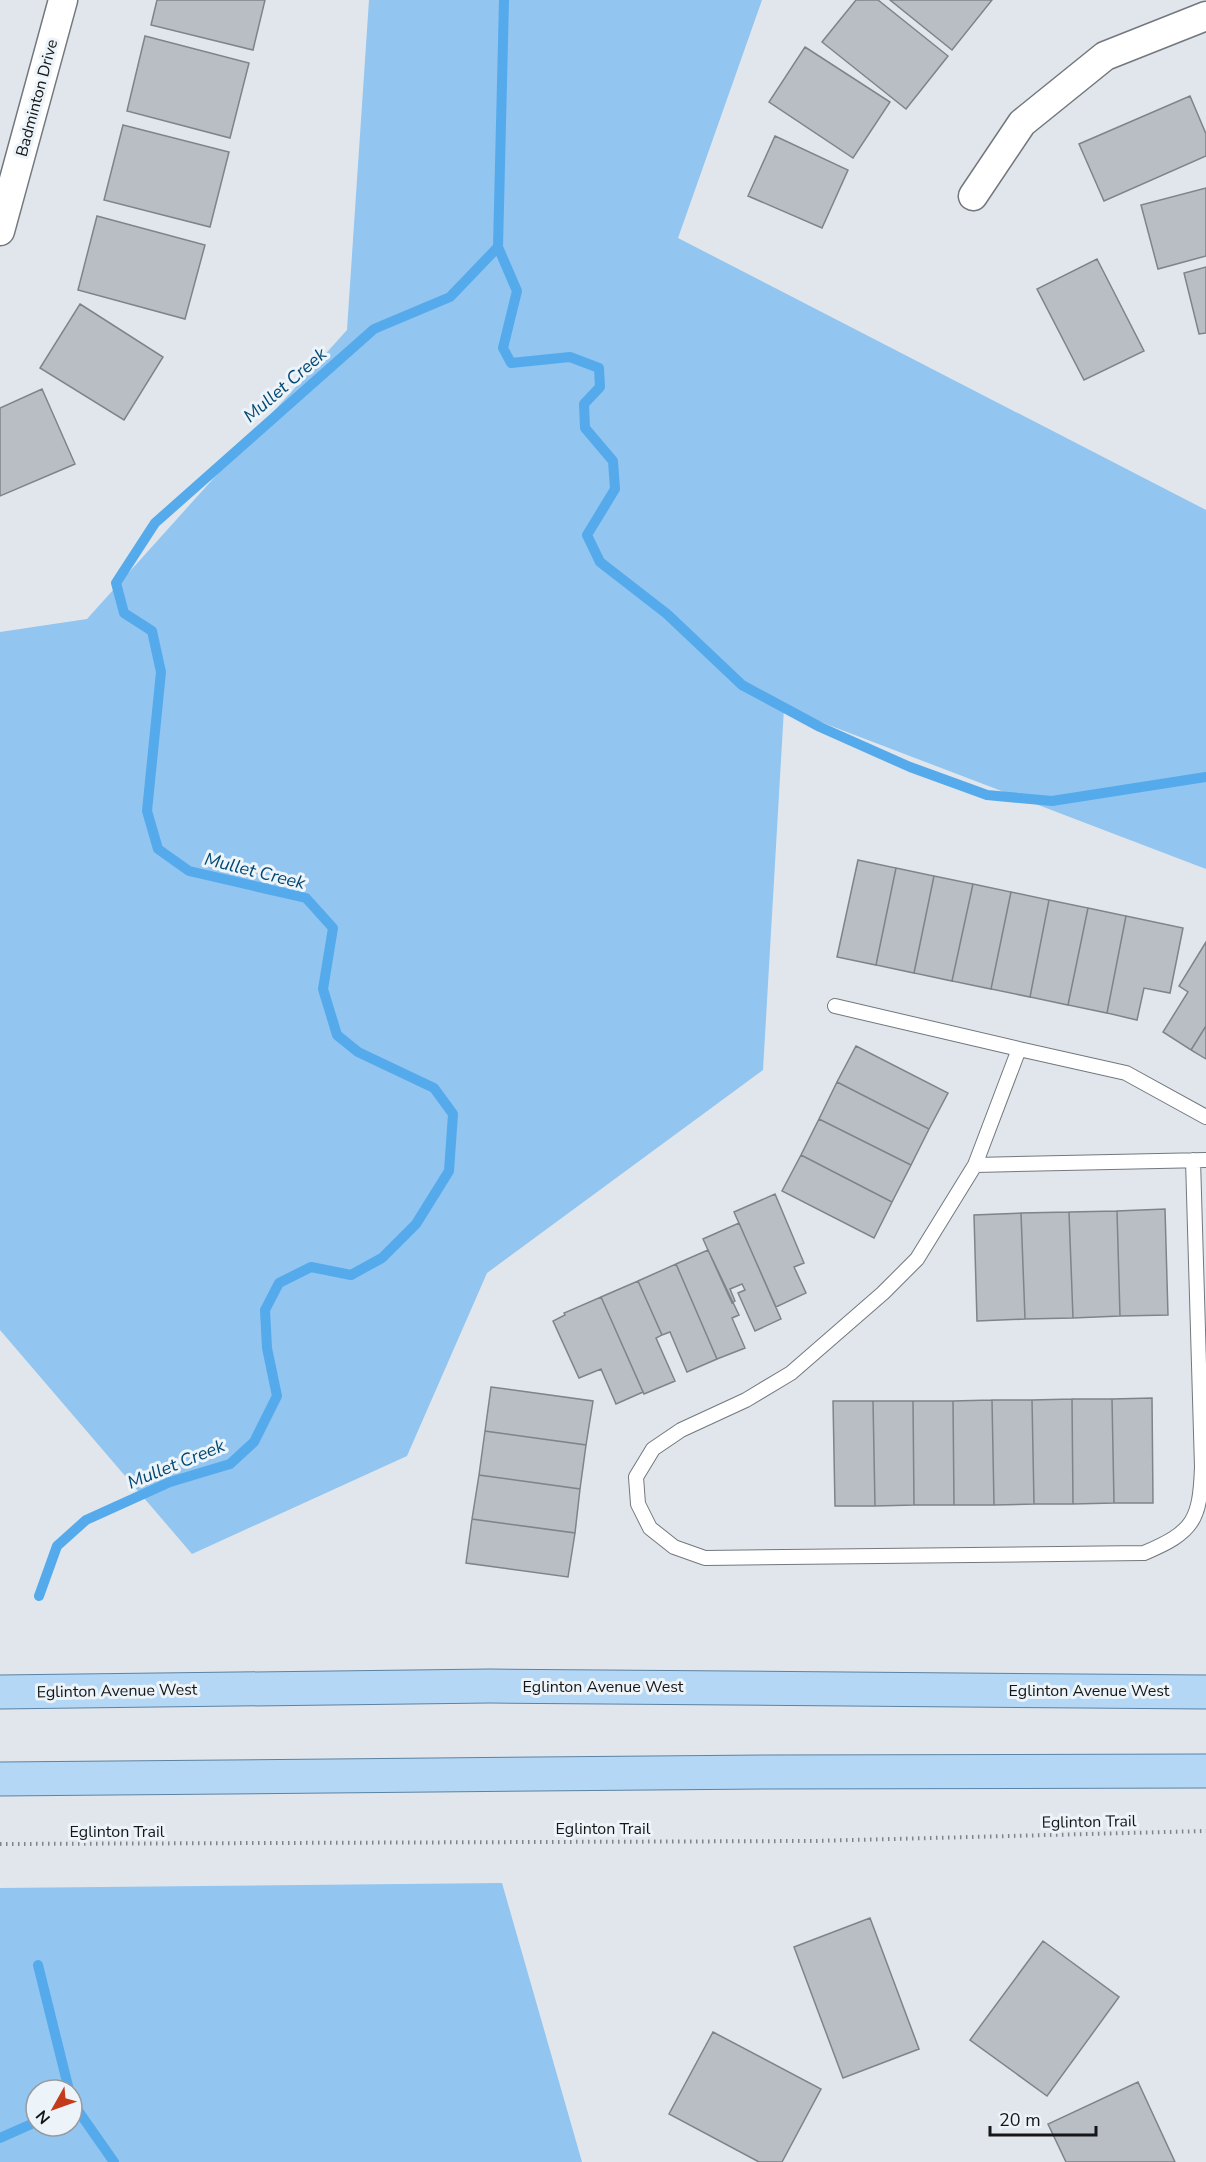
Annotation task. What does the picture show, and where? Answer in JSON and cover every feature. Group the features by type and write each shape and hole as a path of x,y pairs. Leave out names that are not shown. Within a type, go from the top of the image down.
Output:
{"main road":[{"name":"Eglinton Avenue West","path":"0,1692 490,1686 1206,1692"},
{"path":"0,1779 768,1772 1206,1771"}],"street":[{"name":"Badminton Drive","path":"0,231 63,0"},
{"path":"973,196 1022,123 1105,56 1206,16"}],"lane":[{"path":"835,1006 1126,1073 1206,1117"},
{"path":"975,1165 1200,1160 1201,1498 1190,1527 1167,1543 1144,1553 705,1558 674,1547 650,1528 638,1504 636,1477 653,1449 681,1430 746,1400 791,1373 883,1293 917,1259 975,1165 1019,1049"}],"path":[{"name":"Eglinton Trail","path":"0,1844 813,1841 1206,1831"}],"shaded area":[{"path":"369,0 762,0 678,238 1206,510 1206,869 784,708 763,1070 487,1273 407,1456 192,1554 0,1330 0,632 87,619 347,330"},
{"path":"502,1883 582,2162 0,2162 0,1888"}],"building":[{"path":"157,0 265,0 253,50 151,25"},
{"path":"856,0 878,0 948,56 906,109 822,42"},
{"path":"890,0 992,0 952,50"},
{"path":"145,36 249,63 230,138 127,111"},
{"path":"805,47 890,102 853,158 769,102"},
{"path":"1190,96 1206,134 1206,156 1104,201 1079,144"},
{"path":"123,125 229,152 210,227 104,200"},
{"path":"775,136 848,170 822,228 748,196"},
{"path":"1206,188 1206,256 1158,269 1141,205"},
{"path":"97,216 205,245 185,319 78,290"},
{"path":"1097,259 1144,351 1084,380 1037,289"},
{"path":"1206,267 1206,333 1199,334 1184,273"},
{"path":"80,304 163,357 124,420 40,368"},
{"path":"42,389 75,464 0,496 0,408"},
{"path":"858,860 896,868 876,965 837,957"},
{"path":"896,868 934,876 914,973 876,965"},
{"path":"934,876 973,884 952,981 914,973"},
{"path":"973,884 1011,892 991,989 952,981"},
{"path":"1011,892 1049,900 1030,997 991,989"},
{"path":"1049,900 1088,908 1068,1005 1030,997"},
{"path":"1088,908 1126,916 1107,1013 1068,1005"},
{"path":"1126,916 1183,928 1170,993 1144,988 1137,1020 1107,1013"},
{"path":"1206,942 1206,1026 1191,1050 1163,1032 1188,992 1179,986"},
{"path":"1206,1026 1206,1059 1191,1050"},
{"path":"856,1046 948,1093 929,1129 837,1082"},
{"path":"837,1082 929,1129 911,1165 819,1119"},
{"path":"819,1119 911,1165 892,1202 801,1155"},
{"path":"801,1155 892,1202 874,1238 782,1191"},
{"path":"775,1194 804,1263 794,1267 806,1293 776,1307 734,1212"},
{"path":"1165,1209 1168,1315 1120,1316 1117,1211"},
{"path":"1117,1211 1120,1316 1073,1318 1069,1212"},
{"path":"1069,1212 1073,1318 1025,1319 1021,1213"},
{"path":"1021,1213 1025,1319 977,1321 974,1215"},
{"path":"739,1223 781,1319 755,1331 738,1293 745,1290 742,1284 730,1289 735,1301 732,1303 703,1239"},
{"path":"708,1250 739,1315 732,1318 745,1348 717,1359 676,1264"},
{"path":"676,1264 717,1359 687,1372 670,1332 662,1335 638,1281"},
{"path":"638,1281 662,1335 656,1338 675,1381 644,1394 601,1297"},
{"path":"601,1297 643,1392 616,1404 601,1369 579,1378 553,1321 565,1315 564,1313"},
{"path":"491,1387 593,1401 586,1445 485,1431"},
{"path":"1152,1398 1153,1503 1114,1503 1112,1399"},
{"path":"1072,1399 1112,1399 1114,1503 1073,1504"},
{"path":"1072,1399 1073,1504 1034,1504 1032,1400"},
{"path":"992,1400 1032,1400 1034,1504 994,1505"},
{"path":"992,1400 994,1505 954,1505 953,1401"},
{"path":"833,1401 873,1401 875,1506 835,1506"},
{"path":"873,1401 913,1401 914,1505 875,1506"},
{"path":"913,1401 953,1401 954,1505 914,1505"},
{"path":"485,1431 586,1445 580,1489 479,1475"},
{"path":"479,1475 580,1489 575,1533 472,1519"},
{"path":"472,1519 575,1533 568,1577 466,1563"},
{"path":"870,1918 919,2049 843,2078 794,1947"},
{"path":"1043,1941 1119,1997 1047,2096 970,2040"},
{"path":"713,2032 821,2089 782,2162 759,2162 669,2114"},
{"path":"1138,2082 1175,2162 1066,2162 1048,2124"}],"waterway":[{"name":"Mullet Creek","path":"39,1596 57,1546 86,1520 170,1482 230,1464 254,1442 277,1396 267,1348 265,1310 279,1283 311,1267 351,1275 382,1258 416,1224 449,1171 453,1114 434,1088 358,1052 337,1035 323,989 333,928 306,898 189,871 158,849 147,811 161,672 152,631 124,613 116,583 155,523 374,329 450,297 498,247 504,0"},
{"path":"498,247 517,291 503,348 511,363 570,357 599,368 600,387 584,404 585,428 613,461 615,489 587,535 600,562 667,614 742,685 820,727 910,767 987,795 1052,801 1206,777"},
{"name":"Mullet Creek","path":"38,1965 66,2078"},
{"name":"Mullet Creek","path":"84,2119 114,2162"},
{"path":"0,2138 24,2127"}]}
